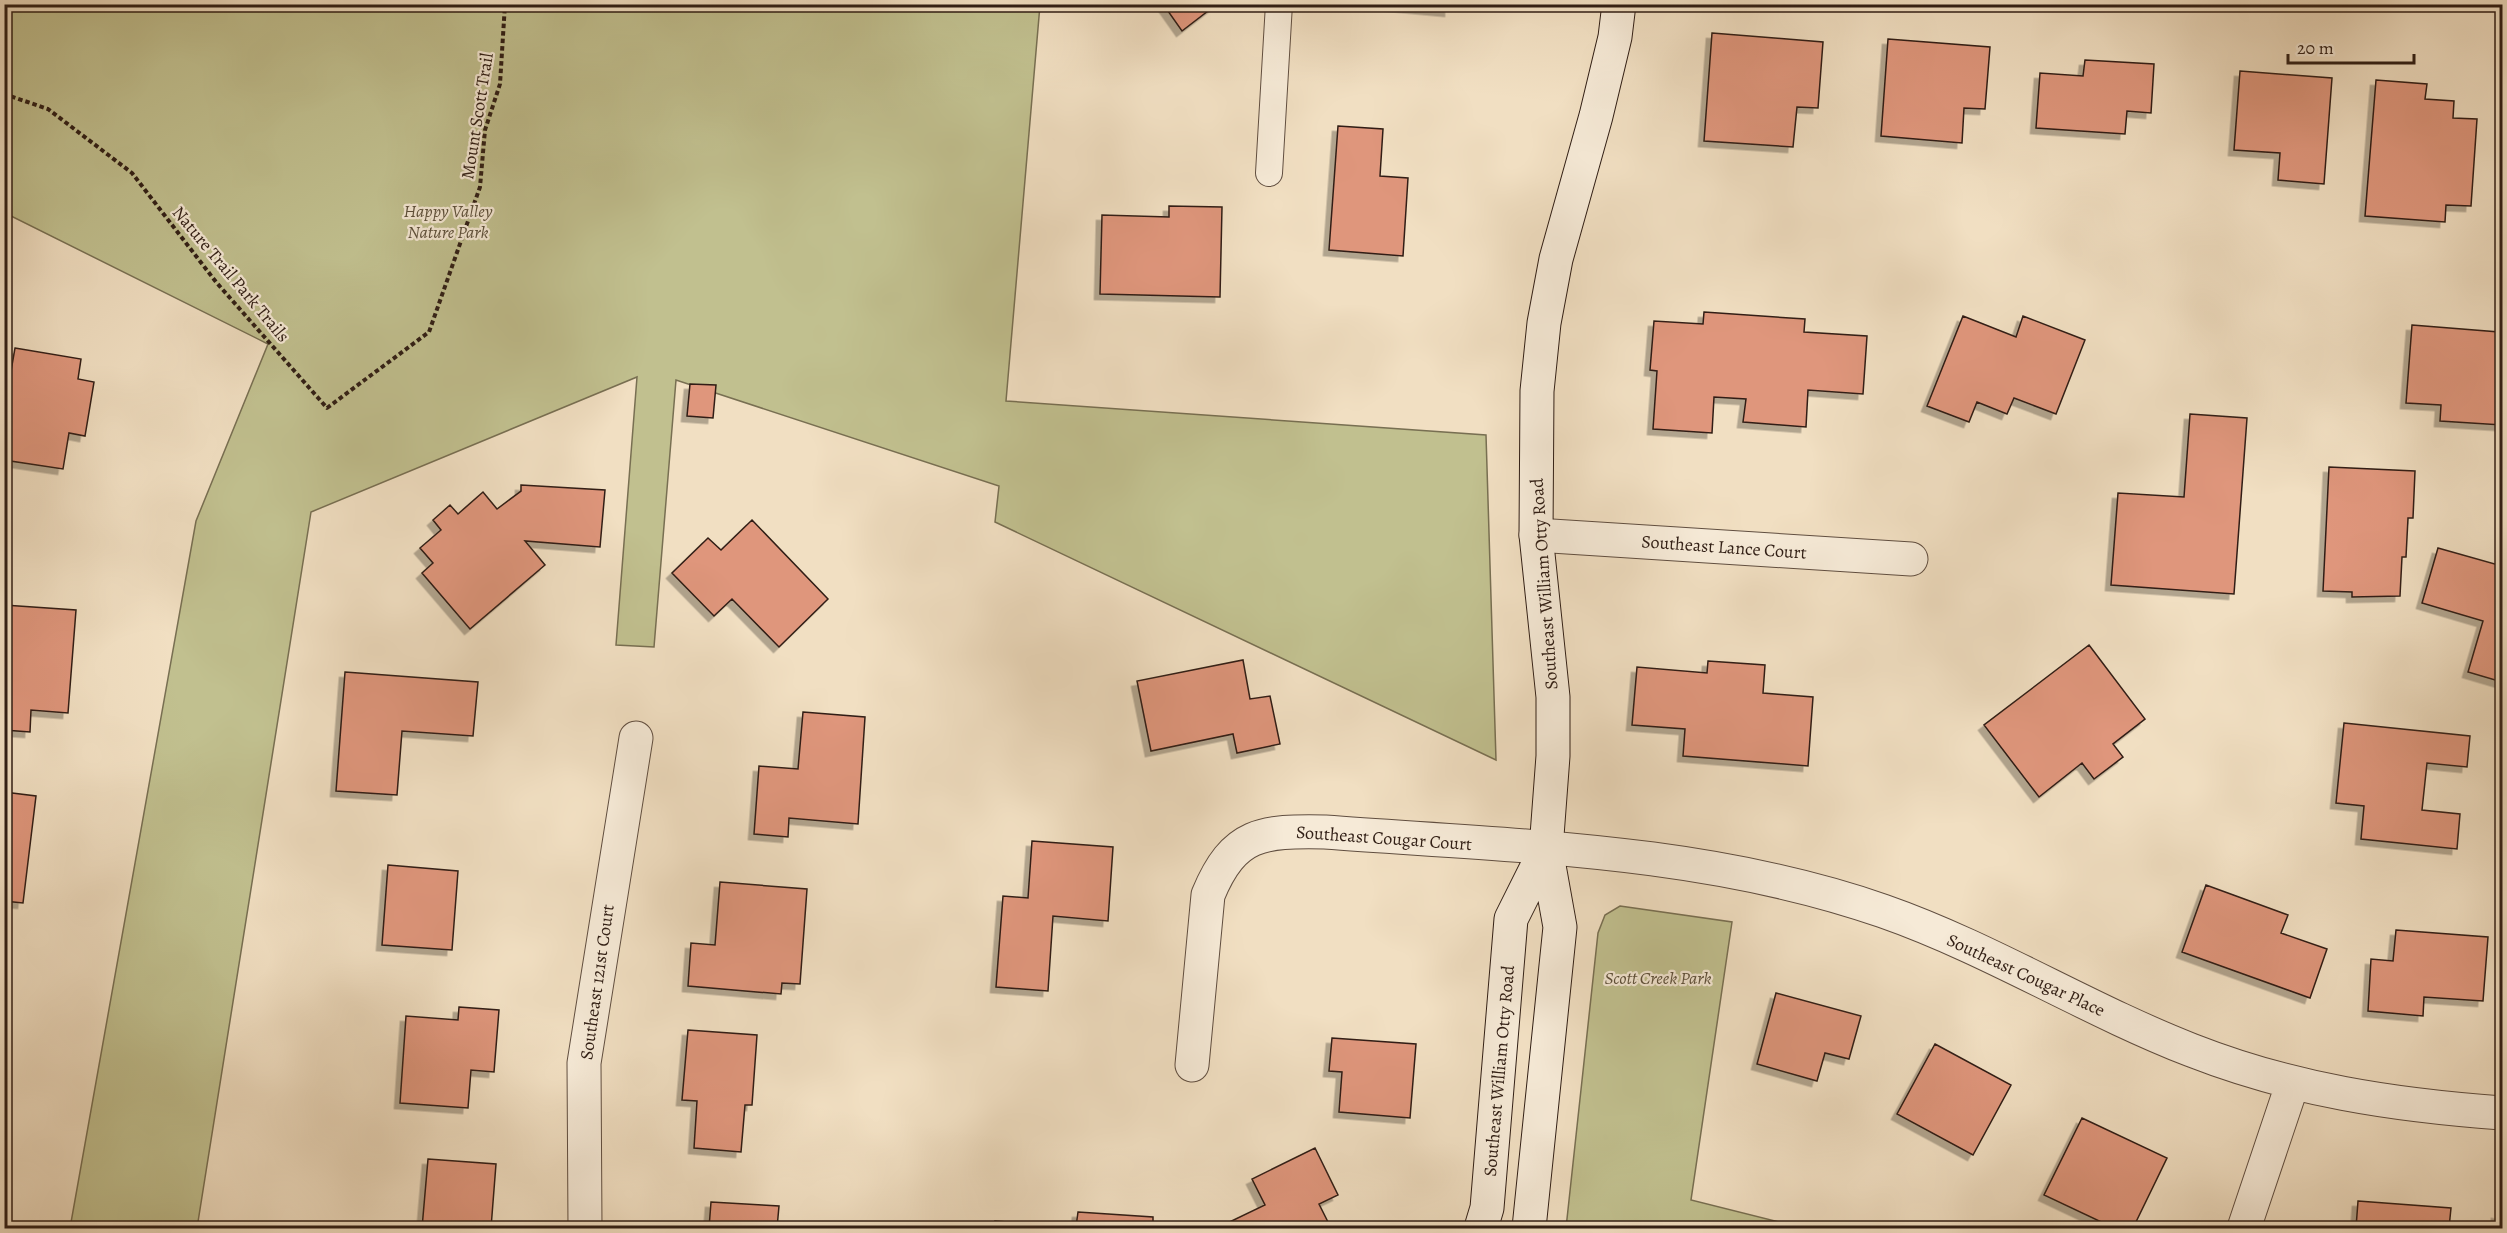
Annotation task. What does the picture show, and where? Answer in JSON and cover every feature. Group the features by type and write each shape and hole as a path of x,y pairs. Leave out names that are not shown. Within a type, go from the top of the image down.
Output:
{"street":[{"name":"Southeast William Otty Road","path":"1529,1228 1560,927 1546,849 1553,698 1536,535 1536,402 1544,323 1556,259 1615,37 1619,4"},
{"name":"Southeast Lance Court","path":"1536,535 1911,559"},
{"name":"Southeast 121st Court","path":"585,1228 584,1063 636,738"},
{"name":"Southeast Cougar Court","path":"1192,1065 1208,895 1227,856 1254,837 1284,831 1325,832 1546,849"},
{"name":"Southeast William Otty Road","path":"1481,1228 1487,1208 1511,919 1546,849"},
{"name":"Southeast Cougar Place","path":"1546,849 1703,866 1792,884 1883,911 1959,942 2095,1008 2191,1050 2292,1085 2424,1107 2502,1113"},
{"path":"2244,1228 2292,1085"}],"lane":[{"path":"1269,173 1279,4"}],"path":[{"name":"Mount Scott Trail","path":"429,332 480,187 485,130 500,84 505,4"},
{"name":"Nature Trail Park Trails","path":"4,94 48,109 132,173 216,282 327,408 429,332"}],"green space":[{"name":"Happy Valley Nature Park","path":"4,5 1040,5 1006,401 1486,435 1496,760 995,522 999,486 676,380 654,647 616,645 637,377 311,512 197,1228 70,1228 196,521 268,344 5,213"},
{"name":"Scott Creek Park","path":"1620,906 1732,922 1691,1200 1803,1228 1566,1228 1598,933 1605,915"}],"building":[{"path":"1163,4 1217,4 1182,31"},
{"path":"1376,4 1450,4 1450,11"},
{"path":"1712,33 1823,42 1818,108 1797,107 1793,147 1704,141"},
{"path":"1888,39 1990,47 1985,109 1964,108 1962,143 1881,136"},
{"path":"2085,60 2154,64 2151,113 2127,111 2125,134 2036,128 2040,73 2083,76"},
{"path":"2240,71 2332,78 2324,184 2278,180 2280,153 2234,150"},
{"path":"2376,80 2427,84 2425,99 2454,101 2453,118 2477,119 2471,206 2446,205 2445,222 2365,216"},
{"path":"1338,126 1383,129 1380,176 1408,178 1403,256 1329,250"},
{"path":"1169,206 1222,207 1220,297 1100,294 1102,215 1169,217"},
{"path":"1704,312 1805,319 1804,332 1867,336 1863,394 1808,390 1806,427 1743,422 1746,399 1714,397 1712,433 1653,429 1657,371 1650,370 1654,321 1703,324"},
{"path":"1963,316 2016,337 2023,316 2085,340 2056,414 2014,398 2007,414 1977,402 1969,422 1927,406"},
{"path":"2412,325 2499,332 2496,375 2502,375 2502,425 2440,421 2441,405 2406,403"},
{"path":"15,348 81,359 78,379 94,382 85,436 69,433 63,469 4,460 4,411"},
{"path":"690,384 716,385 713,418 687,416"},
{"path":"2190,414 2247,418 2234,594 2111,585 2118,493 2184,497"},
{"path":"2329,467 2415,471 2413,518 2408,518 2406,557 2402,557 2400,596 2352,597 2352,592 2323,591"},
{"path":"521,485 605,490 600,547 525,541 545,565 470,629 422,573 433,563 420,548 441,530 433,520 450,505 458,514 483,492 497,509 521,491"},
{"path":"752,520 828,599 779,647 732,599 714,616 672,573 708,538 721,550"},
{"path":"2438,548 2502,566 2502,682 2468,672 2483,621 2422,603"},
{"path":"4,605 76,610 68,713 31,710 30,732 4,730"},
{"path":"2089,645 2145,719 2113,744 2123,757 2094,779 2082,763 2039,797 1984,725"},
{"path":"1243,660 1250,699 1270,696 1280,744 1237,753 1233,734 1151,751 1137,681"},
{"path":"1708,661 1765,665 1763,693 1813,697 1808,766 1683,756 1685,729 1632,725 1637,667 1707,673"},
{"path":"345,672 478,682 473,736 402,731 397,795 336,791"},
{"path":"803,712 865,717 858,824 789,818 788,837 754,834 759,766 798,769"},
{"path":"2344,723 2470,736 2467,767 2427,763 2422,810 2460,814 2457,849 2361,839 2364,806 2336,803"},
{"path":"4,792 36,796 23,903 4,901"},
{"path":"1032,841 1113,847 1108,921 1053,916 1048,991 996,987 1003,896 1028,898"},
{"path":"388,865 458,871 452,950 382,945"},
{"path":"720,882 807,889 800,984 782,983 781,994 688,986 691,943 715,945"},
{"path":"2206,885 2288,915 2281,933 2327,949 2310,998 2182,952"},
{"path":"2396,930 2488,937 2483,1001 2424,997 2423,1016 2368,1011 2371,959 2393,961"},
{"path":"1776,993 1861,1016 1849,1059 1825,1053 1817,1081 1757,1064"},
{"path":"459,1007 499,1010 494,1072 471,1070 468,1108 400,1103 406,1016 458,1020"},
{"path":"688,1030 757,1035 752,1105 745,1105 741,1152 694,1148 697,1101 682,1100"},
{"path":"1332,1038 1416,1044 1410,1118 1339,1112 1342,1072 1329,1071"},
{"path":"1935,1044 2011,1085 1973,1155 1897,1114"},
{"path":"2082,1118 2167,1158 2133,1228 2114,1228 2044,1195"},
{"path":"1315,1148 1338,1195 1319,1204 1331,1228 1217,1228 1265,1205 1252,1179"},
{"path":"428,1159 496,1164 491,1228 422,1228"},
{"path":"2358,1201 2451,1208 2449,1228 2356,1228"},
{"path":"711,1202 779,1206 777,1228 709,1228"},
{"path":"1078,1212 1153,1217 1153,1228 995,1228 995,1221 1076,1227"},
{"path":"2497,1213 2502,1214 2502,1228 2495,1228"}]}
